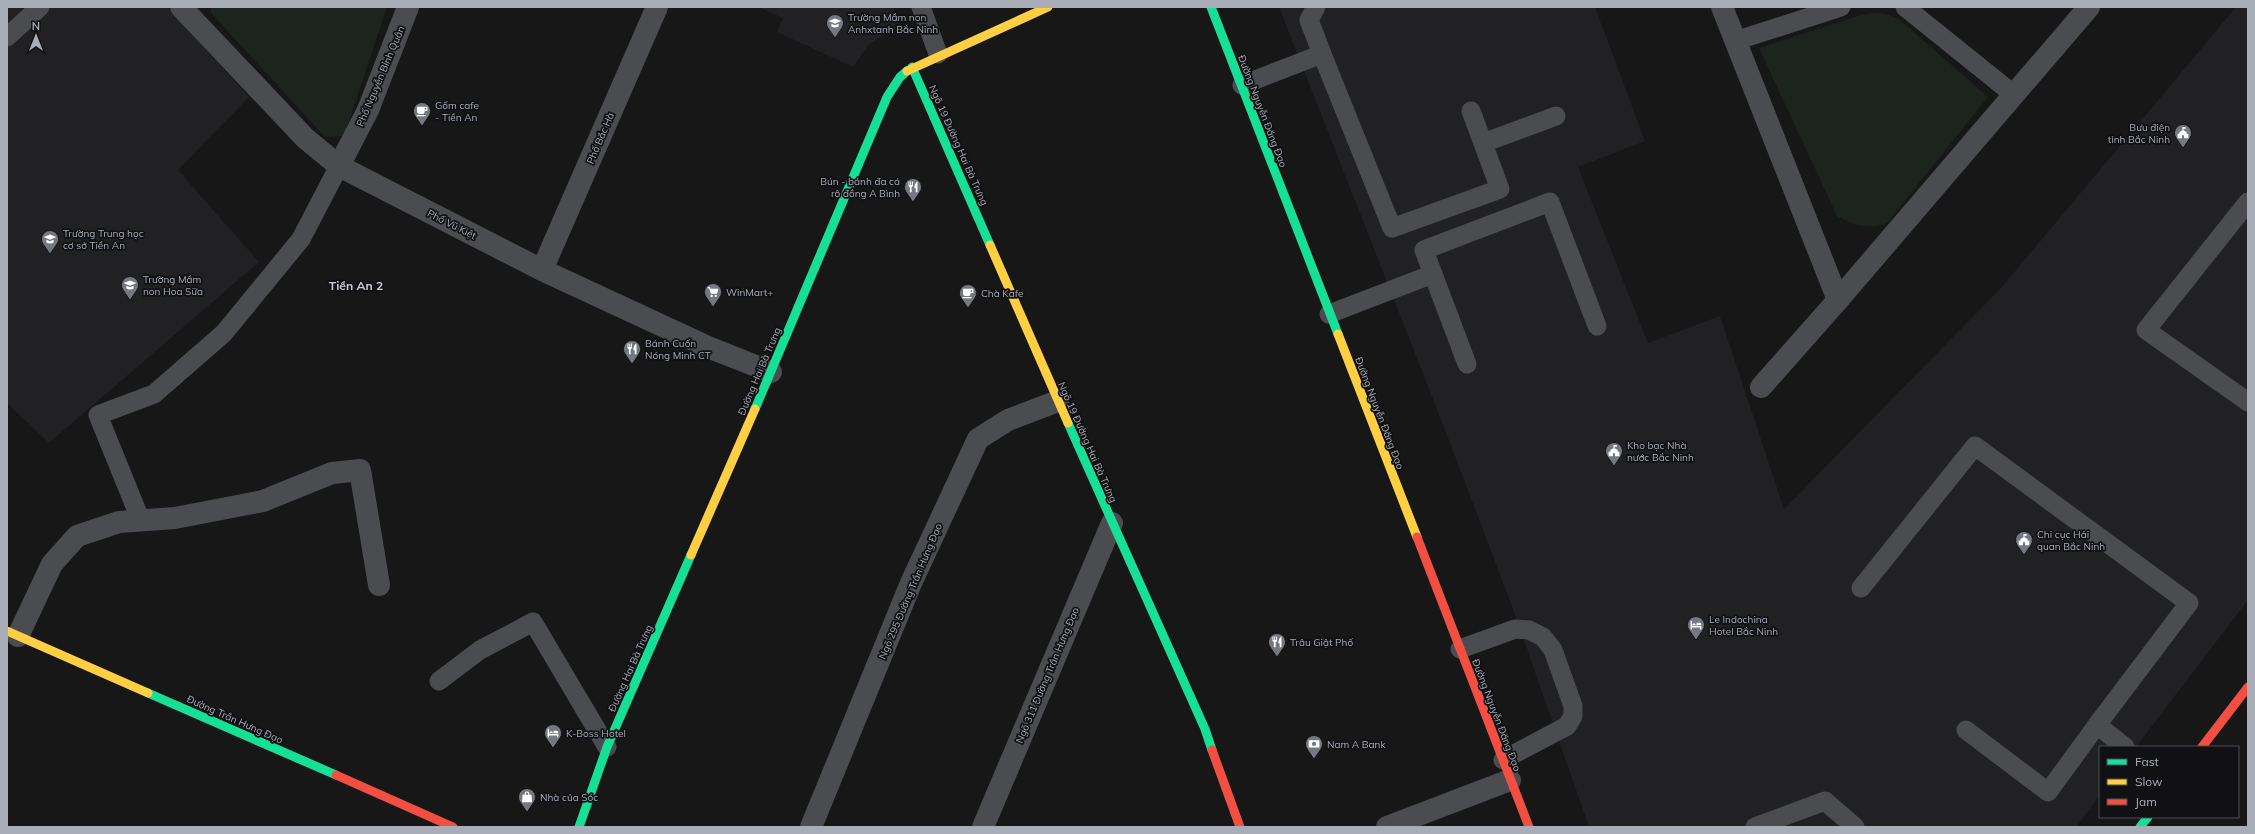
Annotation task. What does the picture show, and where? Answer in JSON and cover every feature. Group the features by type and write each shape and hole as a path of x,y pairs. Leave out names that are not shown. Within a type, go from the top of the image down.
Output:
{"main road":[{"name":"Đường Hai Bà Trưng","path":"580,827 607,747 771,372 887,97 900,78 912,67 938,54 1048,7"},
{"name":"Đường Nguyễn Đăng Đạo","path":"1211,7 1529,827"},
{"name":"Ngõ 19 Đường Hai Bà Trưng","path":"912,67 1058,401 1205,729 1240,827"},
{"name":"Đường Trần Hưng Đạo","path":"12,634 453,827"},
{"path":"2203,746 2248,687"},
{"path":"2140,827 2147,818"}],"street":[{"name":"Phố Vũ Kiệt","path":"181,7 305,138 339,166 542,270 708,347 771,372"},
{"name":"Phố Nguyễn Bỉnh Quân","path":"339,166 368,110 408,7"},
{"name":"Phố Bắc Hà","path":"542,270 657,7"},
{"path":"1722,7 1838,300"},
{"path":"1761,387 1838,300 2089,7"},
{"name":"Ngõ 295 Đường Trần Hưng Đạo","path":"811,827 911,583 978,439 1008,420 1058,401"},
{"path":"12,634 52,564 77,536 119,522 175,518 263,501 332,473 360,470 379,585"},
{"name":"Ngõ 311 Đường Trần Hưng Đạo","path":"983,827 1112,523"},
{"path":"1387,827 1507,770"}],"lane":[{"path":"7,36 40,7"},
{"path":"921,7 938,54"},
{"path":"1316,7 1309,20 1392,228 1500,189 1471,111"},
{"path":"1735,41 1841,7"},
{"path":"1905,7 2013,94"},
{"path":"1242,85 1322,54"},
{"path":"1483,143 1556,116"},
{"path":"141,521 98,414 154,394 224,333 301,239 339,166"},
{"path":"1467,364 1424,250 1550,202 1597,326"},
{"path":"2248,202 2146,330 2248,402"},
{"path":"1329,314 1433,274"},
{"path":"1861,588 1975,446 2189,603 2048,792 1966,730"},
{"path":"439,681 480,650 533,622 607,747"},
{"path":"1460,649 1508,631 1523,629 1543,637 1553,650 1573,706 1572,720 1567,726 1507,770"},
{"path":"2097,725 2124,746"},
{"path":"1755,827 1825,801 1855,827"}],"shaded area":[{"name":"Trường Trung học cơ sở Tiền An","path":"7,7 167,7 249,97 178,170 259,262 49,443 7,403"},
{"path":"211,7 387,7 344,136 325,137 211,13"},
{"name":"Trường Mầm non Anhxtanh Bắc Ninh","path":"758,7 893,7 901,26 869,44 853,67 777,32 783,18"},
{"path":"1279,7 1595,7 1645,141 1578,167 1648,343 1720,316 1784,509 2001,288 2236,7 2248,7 2248,600 2137,746 2099,746 2099,796 2076,827 1589,827 1512,606 1442,422"},
{"path":"1874,12 1887,14 1899,19 1988,97 1887,223 1874,226 1862,226 1837,216 1759,48"}],"traffic: fast":[{"path":"1211,7 1338,334"},
{"path":"912,67 990,245"},
{"path":"755,409 887,97 900,77 907,71"},
{"path":"1068,423 1205,729 1212,750"},
{"path":"579,827 607,747 691,555"},
{"path":"148,693 336,775"},
{"path":"2140,827 2147,818"}],"traffic: slow":[{"path":"907,71 1048,7"},
{"path":"990,245 1068,423"},
{"path":"1338,334 1417,537"},
{"path":"691,555 755,409"},
{"path":"7,631 148,693"}],"traffic: jam":[{"path":"1417,537 1529,827"},
{"path":"2203,746 2248,687"},
{"path":"1212,750 1240,827"},
{"path":"336,775 453,827"}],"place":[{"name":"Trường Mầm non Anhxtanh Bắc Ninh","path":"835,38"},
{"name":"Gốm cafe - Tiền An","path":"422,126"},
{"name":"Bưu điện tỉnh Bắc Ninh","path":"2183,148"},
{"name":"Bún - bánh đa cá rô đồng A Bình","path":"913,202"},
{"name":"Trường Trung học cơ sở Tiền An","path":"50,254"},
{"name":"Trường Mầm non Hoa Sữa","path":"130,300"},
{"name":"WinMart+","path":"713,307"},
{"name":"Chà Kafe","path":"968,308"},
{"name":"Bánh Cuốn Nóng Minh CT","path":"632,364"},
{"name":"Kho bạc Nhà nước Bắc Ninh","path":"1614,466"},
{"name":"Chi cục Hải quan Bắc Ninh","path":"2024,555"},
{"name":"Le Indochina Hotel Bắc Ninh","path":"1696,640"},
{"name":"Trâu Giật Phố","path":"1277,657"},
{"name":"K-Boss Hotel","path":"553,748"},
{"name":"Nam A Bank","path":"1314,759"},
{"name":"Nhà của Sóc","path":"527,812"}],"district":[{"name":"Tiền An 2","path":"356,286"}]}
